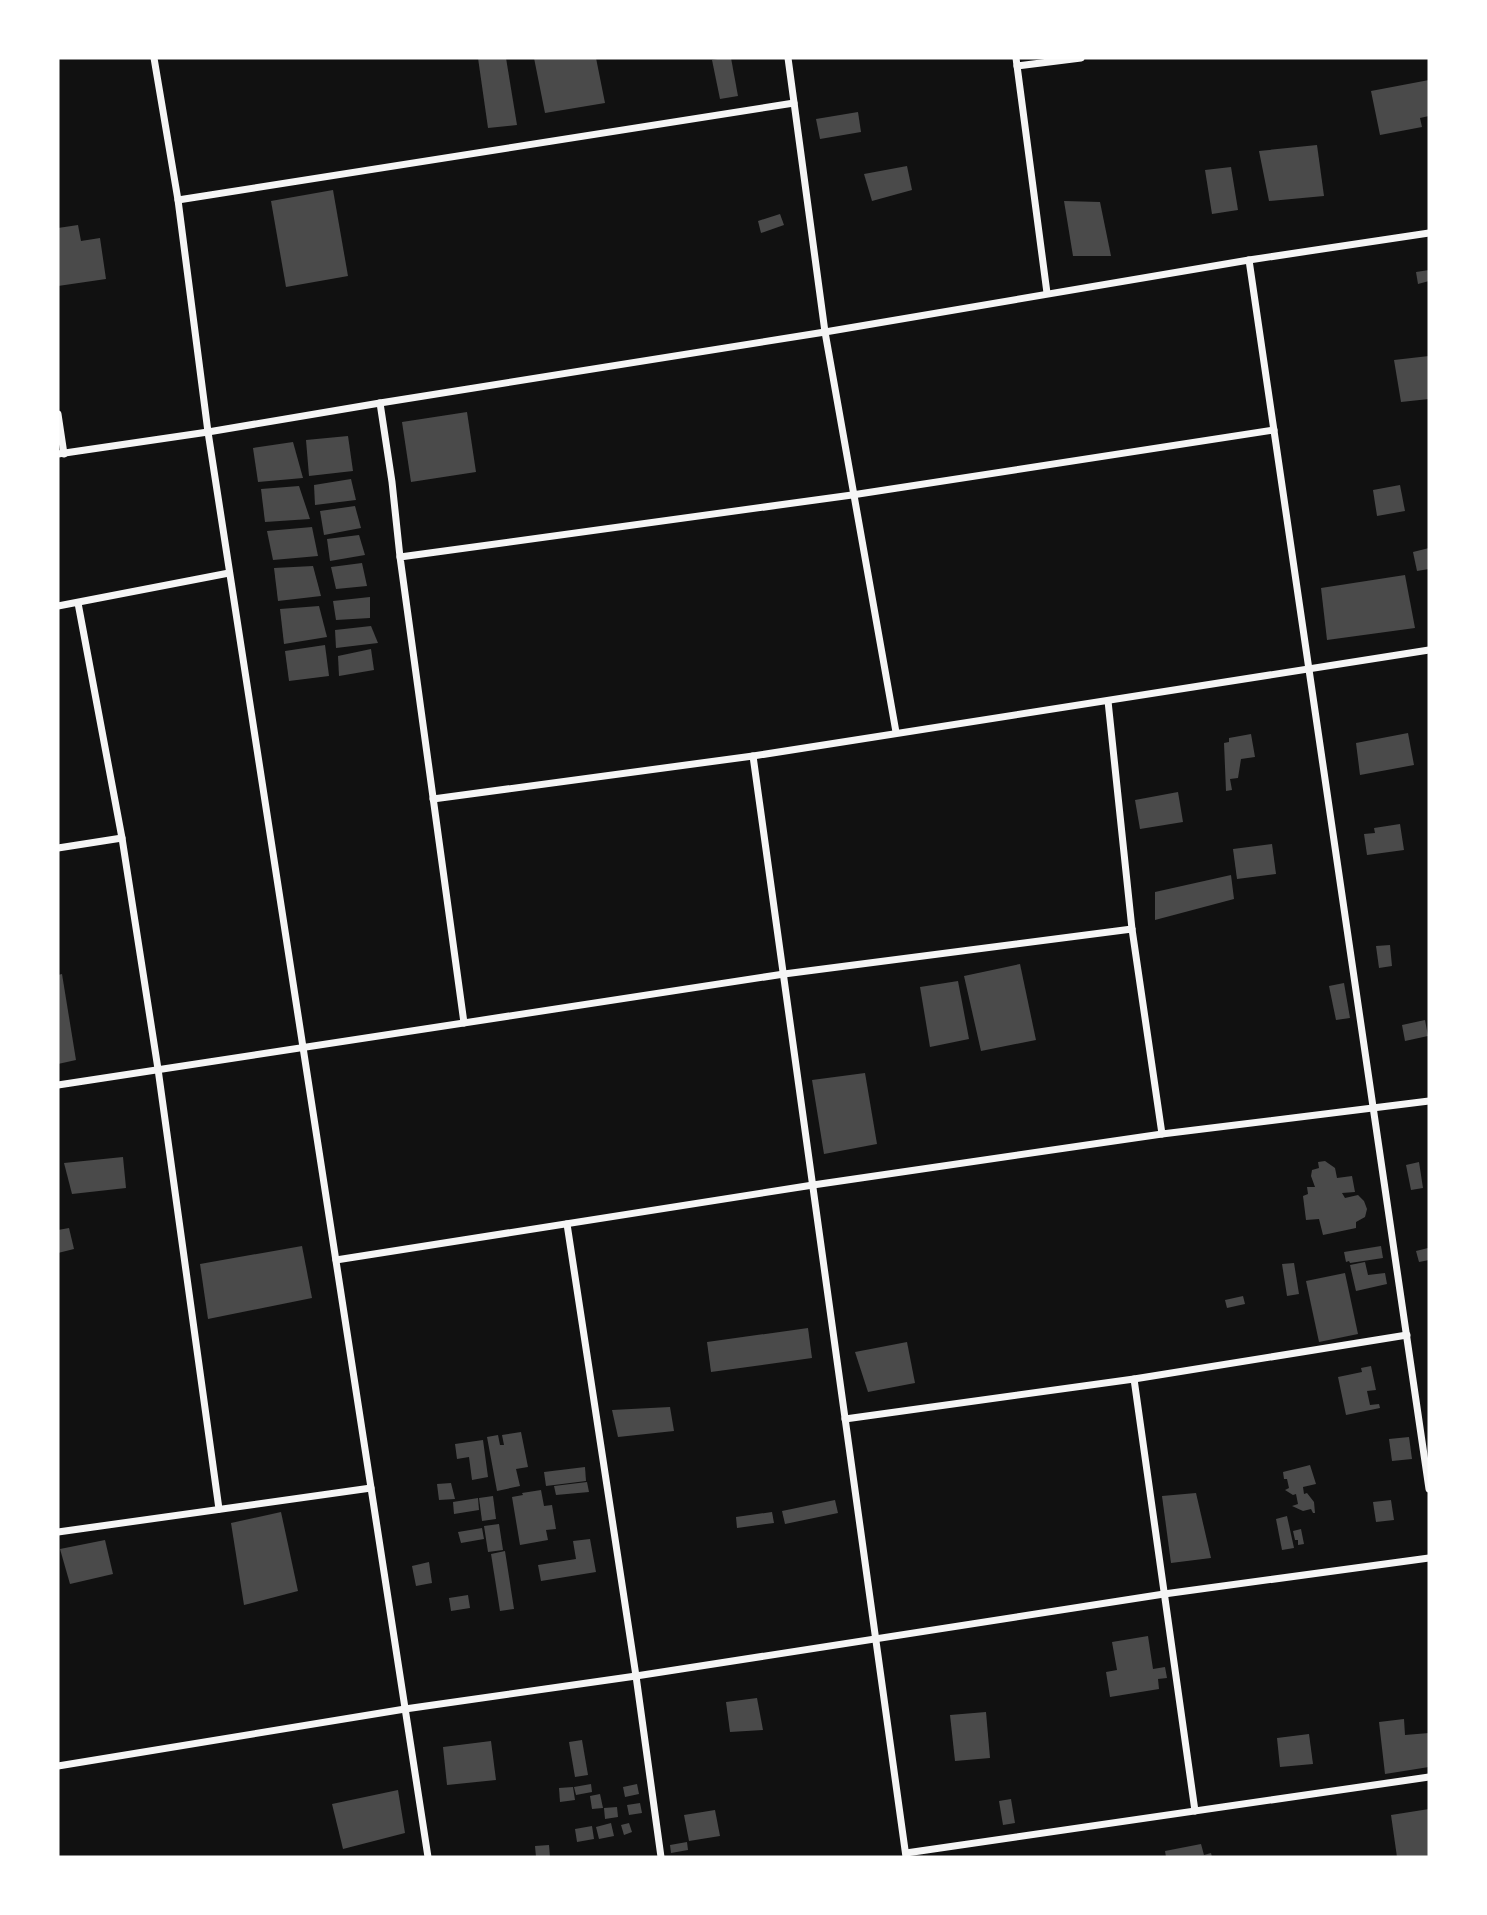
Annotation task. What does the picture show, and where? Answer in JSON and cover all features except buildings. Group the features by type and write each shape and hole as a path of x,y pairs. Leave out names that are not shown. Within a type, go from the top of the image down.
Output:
{"street":[{"path":"154,58 178,200 229,573 428,1857"},
{"path":"788,58 825,332 896,732"},
{"path":"1047,293 1017,62 1080,58"},
{"path":"178,200 794,103"},
{"path":"58,414 61,454 1429,233"},
{"path":"1249,260 1429,1489"},
{"path":"380,403 464,1023"},
{"path":"400,557 852,495 1274,430"},
{"path":"58,606 229,573"},
{"path":"78,603 122,838 158,1069 219,1510"},
{"path":"433,799 753,756 1429,650"},
{"path":"1108,701 1132,929 1162,1134"},
{"path":"753,756 906,1855 1429,1777"},
{"path":"58,848 122,838"},
{"path":"58,1085 784,974 1132,929"},
{"path":"335,1261 813,1185 1162,1134 1429,1101"},
{"path":"567,1224 661,1857"},
{"path":"845,1419 1134,1379 1407,1335"},
{"path":"1134,1379 1195,1811"},
{"path":"58,1532 371,1488"},
{"path":"58,1766 405,1709 1164,1594 1429,1558"}]}
